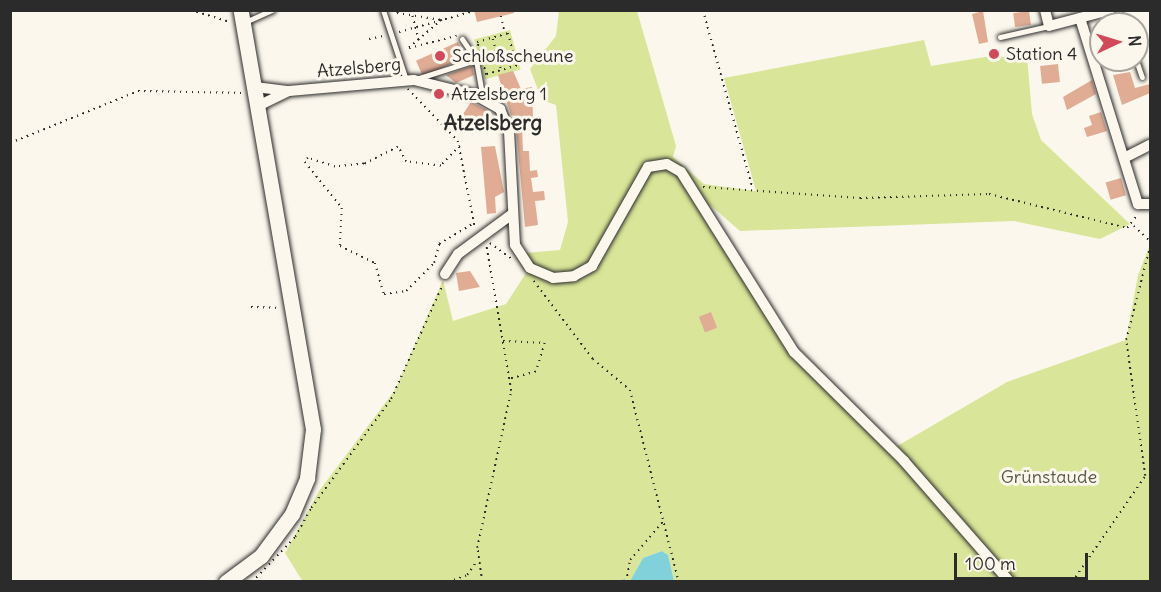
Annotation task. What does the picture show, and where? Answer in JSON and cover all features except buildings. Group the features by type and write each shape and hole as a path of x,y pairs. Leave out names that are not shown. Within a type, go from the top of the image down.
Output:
{"street":[{"path":"1045,10 1049,26 1110,10"},
{"path":"226,582 278,536 307,478 313,429 242,16"},
{"path":"1080,18 1126,158 1137,204 1150,204"},
{"name":"Atzelsberg","path":"256,96 410,80 483,98 500,109 509,131 516,259"},
{"name":"Atzelsberg","path":"256,96 277,102 289,92"},
{"path":"1126,158 1150,145"},
{"path":"516,259 545,276 574,276 592,266 607,246 648,167 667,164 693,186 755,297 794,352 904,461 1010,582"},
{"path":"445,274 458,254 512,214"}],"lane":[{"path":"242,16 272,10"},
{"path":"383,10 410,80 479,60"},
{"path":"1000,37 1049,26"},
{"path":"462,39 479,60 483,98"},
{"path":"1140,72 1142,77"}],"path":[{"path":"191,10 242,16"},
{"path":"404,10 398,13 442,20"},
{"path":"411,10 421,46"},
{"path":"703,10 753,190"},
{"path":"369,39 474,11"},
{"path":"501,16 517,66 486,75 479,60 477,42 506,34"},
{"path":"442,20 409,48 456,36"},
{"path":"492,38 496,51 501,54 513,51"},
{"path":"492,57 496,51"},
{"path":"501,54 498,60 501,71"},
{"path":"479,60 492,57 498,60"},
{"path":"410,80 408,90 460,146 474,223 492,247 516,259"},
{"path":"10,143 138,91 256,96"},
{"path":"460,146 441,166 406,162 398,147 364,164 335,167 308,158 305,162 342,208 340,246 375,263 384,294 406,291 434,263 439,244 474,223"},
{"path":"693,186 860,198 961,192 1111,227 1134,226 1150,241"},
{"path":"1134,226 1137,204"},
{"path":"448,582 466,574 476,561 505,429 510,380 502,340 495,277 483,235"},
{"path":"1072,582 1145,476 1126,340 1150,246"},
{"path":"252,582 295,537 311,508 391,399 445,274"},
{"path":"536,282 593,359 630,390 666,518 679,582"},
{"path":"251,307 293,308"},
{"path":"502,340 545,343 536,372 510,380"},
{"path":"626,582 630,560 666,518"},
{"path":"476,561 482,582"}],"green space":[{"name":"Grünstaude","path":"559,11 637,11 676,146 673,157 704,184 756,191 724,78 924,40 931,66 985,57 1027,57 1032,114 1041,140 1130,224 1100,239 1014,221 740,231 709,204 755,297 794,352 894,448 1007,382 1126,340 1138,275 1150,245 1150,581 674,581 668,555 662,551 643,558 630,581 303,582 285,553 319,491 395,390 443,280 453,321 506,304 526,273 514,254 560,250 568,222 556,105 542,100 530,69 556,36"},
{"path":"510,30 521,70 485,79 474,40"}],"water":[{"path":"662,551 668,555 674,581 630,581 643,558"}],"waterway":[{"path":"620,582 624,580"}],"place":[{"name":"Station 4","path":"994,54"},
{"name":"Schloßscheune","path":"440,56"},
{"name":"Atzelsberg 1","path":"439,94"}],"district":[{"name":"Atzelsberg","path":"493,123"}]}
